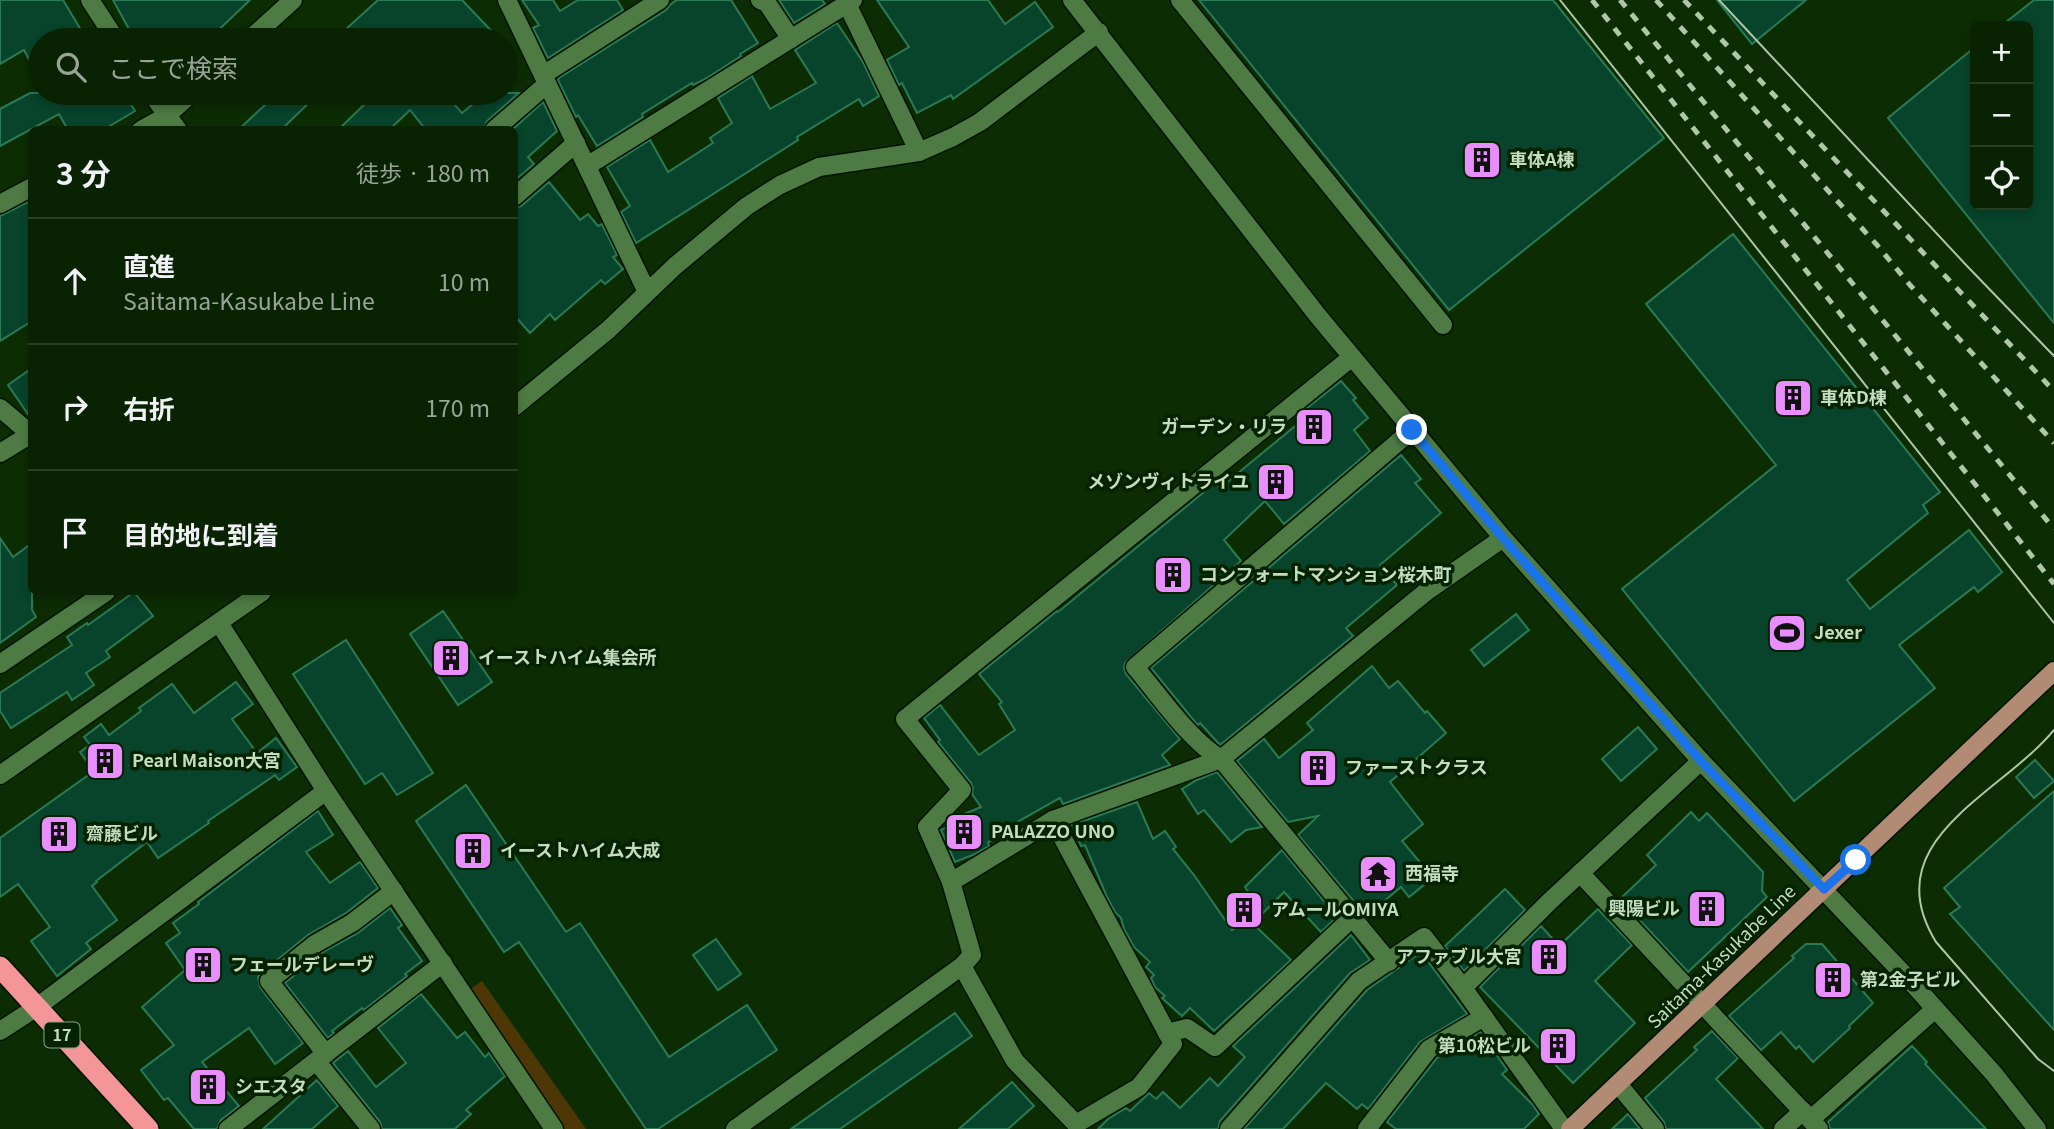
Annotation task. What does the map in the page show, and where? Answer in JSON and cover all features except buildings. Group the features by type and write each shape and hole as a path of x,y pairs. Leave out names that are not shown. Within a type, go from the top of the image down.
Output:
{"highway":[{"name":"17","path":"0,967 148,1129"}],"main road":[{"name":"Saitama-Kasukabe Line","path":"1570,1129 2054,671"}],"street":[{"path":"90,0 109,28"},
{"path":"262,28 293,0"},
{"path":"508,0 647,292"},
{"path":"498,126 545,79 660,0"},
{"path":"760,0 767,3 791,39"},
{"path":"1072,0 1318,316 1503,538 1701,761 1824,889 1994,1074 2037,1129"},
{"path":"1180,0 1443,325"},
{"path":"587,166 850,2 919,152"},
{"path":"518,404 608,330 647,292 747,206 780,185 819,167 919,152 980,122 1099,33"},
{"path":"159,105 172,123 184,105"},
{"path":"518,194 576,144"},
{"path":"0,204 28,189"},
{"path":"735,1129 962,965 972,955 951,882 927,827 962,790 905,719 1352,357"},
{"path":"0,408 28,432"},
{"path":"1389,962 1221,759 1210,752 1135,667 1412,430"},
{"path":"0,453 28,437"},
{"path":"951,882 1053,820 1221,759 1427,592 1503,538"},
{"path":"0,664 102,595"},
{"path":"0,775 258,595"},
{"path":"219,623 326,791 554,1129"},
{"path":"1463,988 1580,873 1701,761"},
{"path":"0,1031 37,1007 326,791"},
{"path":"962,965 1015,1061 1074,1126 1139,1087 1173,1044 1053,820"},
{"path":"1580,873 1811,1120"},
{"path":"371,1129 269,981 315,944 352,923 394,891"},
{"path":"1167,1032 1187,1028 1215,1047 1352,918"},
{"path":"1229,1129 1359,981 1423,937 1564,1129"},
{"path":"228,1129 443,964"},
{"path":"1783,1129 1811,1120 1935,1009"},
{"path":"1367,1129 1429,1049 1484,1017"},
{"path":"1618,1084 1655,1129"}],"shaded area":[{"path":"482,981 586,1129 560,1129 466,992"}],"tram line":[{"path":"1560,0 2054,623"},
{"path":"1719,0 2054,356"},
{"path":"2054,730 1952,822 1932,847 1921,875 1921,906 1936,942 2038,1059 2054,1071"}],"railway":[{"path":"1592,0 2054,584"},
{"path":"1620,0 2054,529"},
{"path":"1656,0 2054,443"},
{"path":"1684,0 2054,391"}],"place":[{"name":"車体A棟","path":"1482,160"},
{"name":"車体D棟","path":"1793,398"},
{"name":"ガーデン・リラ","path":"1314,427"},
{"name":"メゾンヴィトライユ","path":"1276,482"},
{"name":"コンフォートマンション桜木町","path":"1173,575"},
{"name":"Jexer","path":"1787,633"},
{"name":"イーストハイム集会所","path":"451,658"},
{"name":"Pearl Maison大宮","path":"105,761"},
{"name":"ファーストクラス","path":"1318,768"},
{"name":"PALAZZO UNO","path":"964,832"},
{"name":"齋藤ビル","path":"59,834"},
{"name":"イーストハイム大成","path":"473,851"},
{"name":"西福寺","path":"1378,874"},
{"name":"興陽ビル","path":"1707,909"},
{"name":"アムールOMIYA","path":"1244,910"},
{"name":"アファブル大宮","path":"1549,957"},
{"name":"フェールデレーヴ","path":"203,965"},
{"name":"第2金子ビル","path":"1833,980"},
{"name":"第10松ビル","path":"1558,1046"},
{"name":"シエスタ","path":"208,1087"}],"route":[{"path":"1412,430 1503,538 1701,761 1824,889 1856,860"}]}
